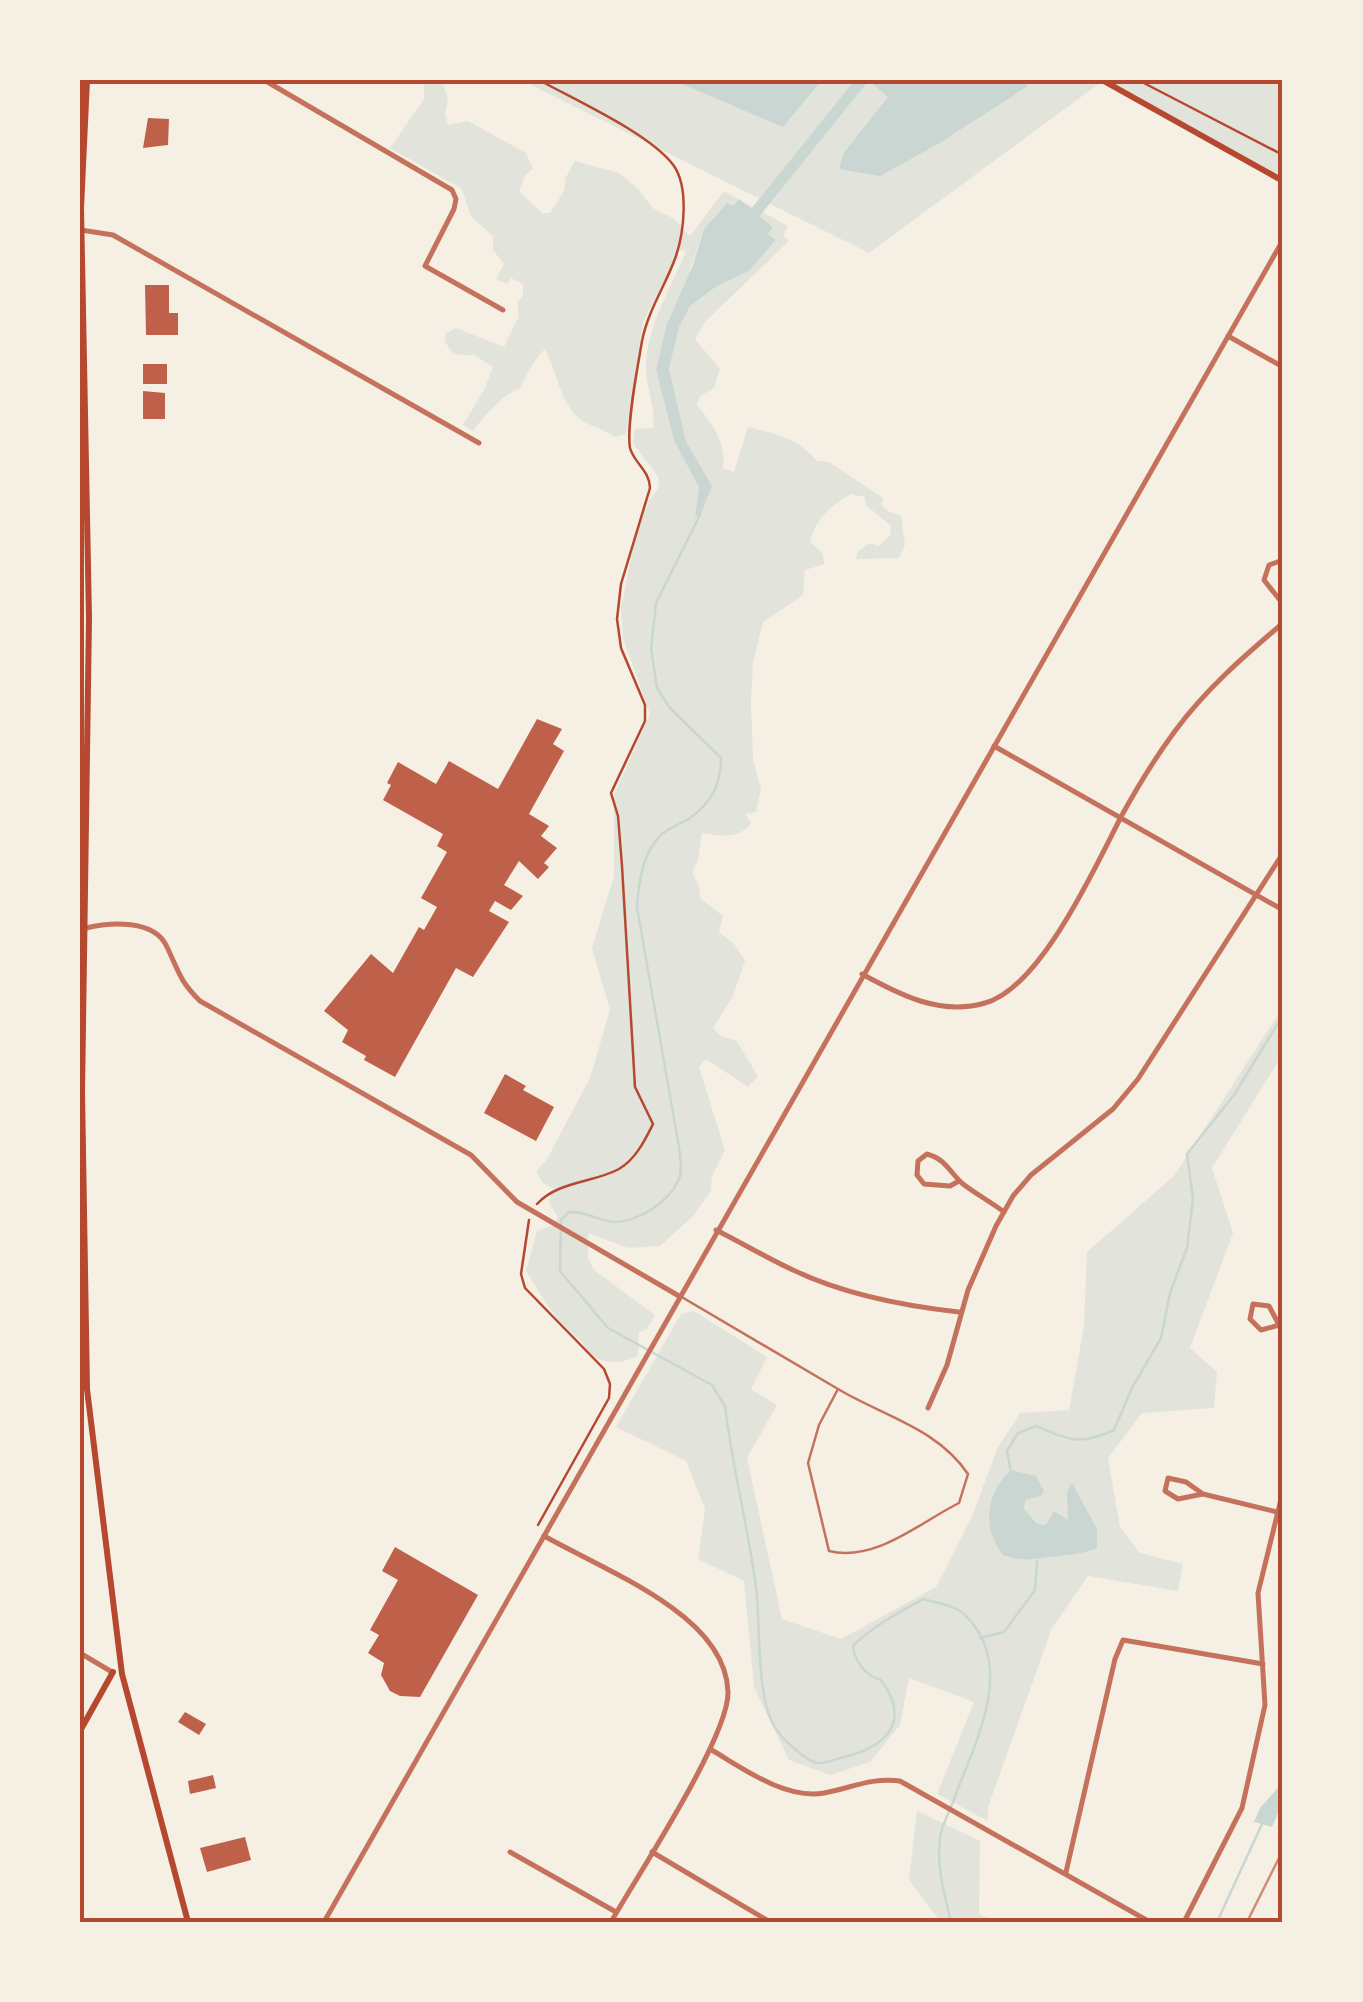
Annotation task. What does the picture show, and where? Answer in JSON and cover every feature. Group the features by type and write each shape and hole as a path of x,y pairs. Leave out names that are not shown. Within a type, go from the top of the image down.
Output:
{"main road":[{"path":"87,80 83,104 81,230 86,928 81,1094 86,1389 118,1673 188,1922"},
{"path":"1102,80 1283,181"},
{"path":"80,1731 118,1673"}],"street":[{"path":"264,80 452,190 456,199 454,209 425,266 502,310"},
{"path":"81,230 114,234 479,443"},
{"path":"324,1922 1283,240"},
{"path":"1228,336 1283,367"},
{"path":"1283,560 1268,565 1264,580 1283,604"},
{"path":"862,974 904,996 944,1007 987,1003 1007,993 1038,963 1162,750 1196,703 1222,675 1283,624"},
{"path":"994,746 1283,910"},
{"path":"928,1408 946,1365 959,1312 1004,1212 1031,1175 1114,1109 1138,1079 1283,853"},
{"path":"86,928 103,924 140,926 156,935 167,944 170,960 184,985 200,1001 470,1155 517,1202 679,1296"},
{"path":"959,1181 950,1186 924,1184 917,1174 918,1161 927,1154 935,1156 950,1166 959,1181 1004,1212"},
{"path":"716,1230 795,1272 925,1308 959,1312"},
{"path":"1253,1304 1269,1306 1281,1324 1261,1330 1250,1319 1253,1304"},
{"path":"1203,1494 1178,1499 1165,1491 1166,1482 1174,1478 1203,1494 1278,1512"},
{"path":"1184,1922 1242,1808 1265,1705 1258,1593 1283,1491"},
{"path":"543,1536 671,1606 704,1636 721,1660 728,1690 726,1716 710,1749 610,1922"},
{"path":"1066,1872 1123,1640 1264,1664"},
{"path":"80,1653 118,1673"},
{"path":"710,1749 754,1775 802,1793 822,1794 881,1778 900,1780 1150,1922"},
{"path":"510,1852 616,1912"},
{"path":"652,1852 770,1922"}],"lane":[{"path":"679,1296 857,1400 893,1414 949,1450 968,1474 959,1503 872,1550 842,1554 829,1551 808,1463 819,1425 838,1389"}],"path":[{"path":"538,1525 609,1398 610,1384 604,1369 526,1288 521,1274 532,1212 544,1196 620,1168 640,1150 653,1124 635,1087 618,816 611,792 641,734 646,713 626,665 618,632 621,584 650,488 650,480 632,452 630,439 647,319 676,254 683,200 673,165 652,146 539,80"},
{"path":"1138,80 1283,155"}],"shaded area":[{"path":"424,80 442,80 448,99 448,125 468,121 526,153 533,168 519,191 542,213 550,213 564,191 575,161 619,173 653,208 673,218 690,236 724,191 788,226 783,235 789,241 706,321 695,339 720,369 714,388 700,396 697,405 720,442 723,468 734,472 748,427 768,432 794,442 817,461 829,462 883,498 886,510 901,516 905,545 899,558 856,559 858,551 870,543 878,546 890,536 891,526 866,505 865,497 851,494 836,503 820,519 810,542 822,553 825,564 805,570 803,595 763,622 753,663 751,702 753,759 761,789 756,812 745,814 751,823 741,832 729,836 702,833 692,872 700,898 723,916 719,932 735,945 745,961 733,996 713,1028 722,1037 736,1040 758,1076 748,1087 706,1059 699,1067 725,1150 712,1176 711,1191 693,1216 660,1246 628,1248 588,1233 588,1259 594,1270 655,1315 647,1329 639,1332 638,1356 625,1361 605,1361 588,1351 555,1315 526,1271 537,1231 552,1226 558,1218 549,1202 554,1189 543,1183 536,1172 547,1159 590,1078 610,1010 592,948 614,876 614,795 650,714 623,638 621,609 635,537 658,489 659,478 633,443 635,429 653,428 646,372 648,349 656,320 686,251 680,250 643,322 626,434 614,437 576,416 545,349 519,389 500,401 473,431 463,425 493,367 474,355 453,352 447,346 446,333 456,328 504,347 519,316 517,303 523,296 523,284 511,278 507,284 496,279 504,264 493,250 493,236 471,217 462,189 390,148 424,99","holes":["739,200 773,227 768,234 776,240 749,271 717,286 690,306 679,327 669,369 686,441 712,486 695,515 699,487 674,441 656,370 704,229 727,203 733,207"]},
{"path":"521,80 1104,80 869,253"},
{"path":"673,80 822,80 783,127"},
{"path":"868,80 1018,80 1028,86 880,176 839,169 843,154 888,97"},
{"path":"1107,80 1283,80 1283,180"},
{"path":"739,199 773,227 768,234 776,240 749,271 717,286 690,306 679,327 669,369 686,441 712,486 700,516 695,516 699,487 674,441 656,370 667,324 704,229 727,203 733,206"},
{"path":"1283,1007 1283,1054 1212,1168 1233,1233 1190,1348 1217,1372 1214,1408 1142,1413 1108,1458 1120,1527 1140,1553 1183,1564 1178,1591 1088,1576 1052,1628 988,1807 988,1821 937,1794 974,1702 909,1678 900,1725 870,1762 830,1775 789,1760 754,1687 744,1581 698,1559 705,1509 686,1461 616,1427 681,1314 694,1311 767,1357 751,1389 777,1405 747,1458 782,1619 841,1639 936,1587 973,1514 997,1449 1020,1413 1069,1410 1084,1326 1087,1252 1174,1176"},
{"path":"1011,1470 1036,1476 1044,1491 1041,1496 1025,1500 1024,1509 1037,1524 1046,1525 1054,1511 1068,1520 1067,1491 1072,1483 1097,1529 1097,1548 1031,1559 1003,1555 992,1534 989,1511 996,1490"},
{"path":"1283,1782 1283,1801 1272,1827 1254,1822 1260,1808"},
{"path":"917,1811 980,1841 979,1914 997,1922 941,1922 909,1880"}],"building":[{"path":"148,118 169,119 168,145 143,148"},
{"path":"145,285 169,285 169,313 178,313 178,335 146,335"},
{"path":"143,364 167,364 167,384 143,384"},
{"path":"143,391 165,393 165,419 143,419"},
{"path":"537,719 562,729 553,744 564,751 529,814 549,826 541,836 557,848 544,863 549,867 538,879 519,861 504,885 523,896 511,910 495,901 489,911 509,922 473,977 456,968 395,1077 342,1042 348,1030 324,1011 371,954 393,973 419,927 424,930 437,907 421,898 447,852 437,846 443,834 383,800 391,785 387,783 398,762 436,784 449,761 498,789"},
{"path":"505,1074 526,1086 523,1090 554,1107 536,1141 484,1113"},
{"path":"395,1547 478,1595 420,1697 390,1691 381,1675 384,1663 368,1653 379,1635 370,1630 398,1580 382,1571"},
{"path":"185,1712 206,1724 199,1735 178,1722"},
{"path":"213,1775 216,1788 190,1794 188,1781"},
{"path":"245,1837 251,1860 207,1872 200,1848"}],"waterway":[{"path":"755,213 862,80"},
{"path":"700,515 656,603 651,649 657,688 670,708 721,758 719,776 704,806 655,842 641,877 637,907 679,1147 680,1175 661,1202 634,1218 609,1222 569,1212 561,1220 560,1271 608,1328 712,1385 725,1406 756,1587 765,1699 776,1729 795,1749 812,1761 826,1762 869,1748 889,1732 894,1721 890,1696 881,1680 862,1667 853,1646 895,1615 923,1599 940,1603 962,1612 981,1637 989,1659 986,1708 940,1839 940,1870 951,1922"},
{"path":"1011,1473 1007,1451 1018,1433 1036,1426 1066,1438 1083,1439 1114,1430 1132,1388 1161,1338 1170,1293 1187,1248 1193,1199 1187,1154 1234,1095 1283,1015"},
{"path":"980,1638 1004,1632 1035,1590 1037,1561"},
{"path":"1217,1922 1262,1824"}],"railway":[{"path":"1247,1922 1283,1850"}]}
